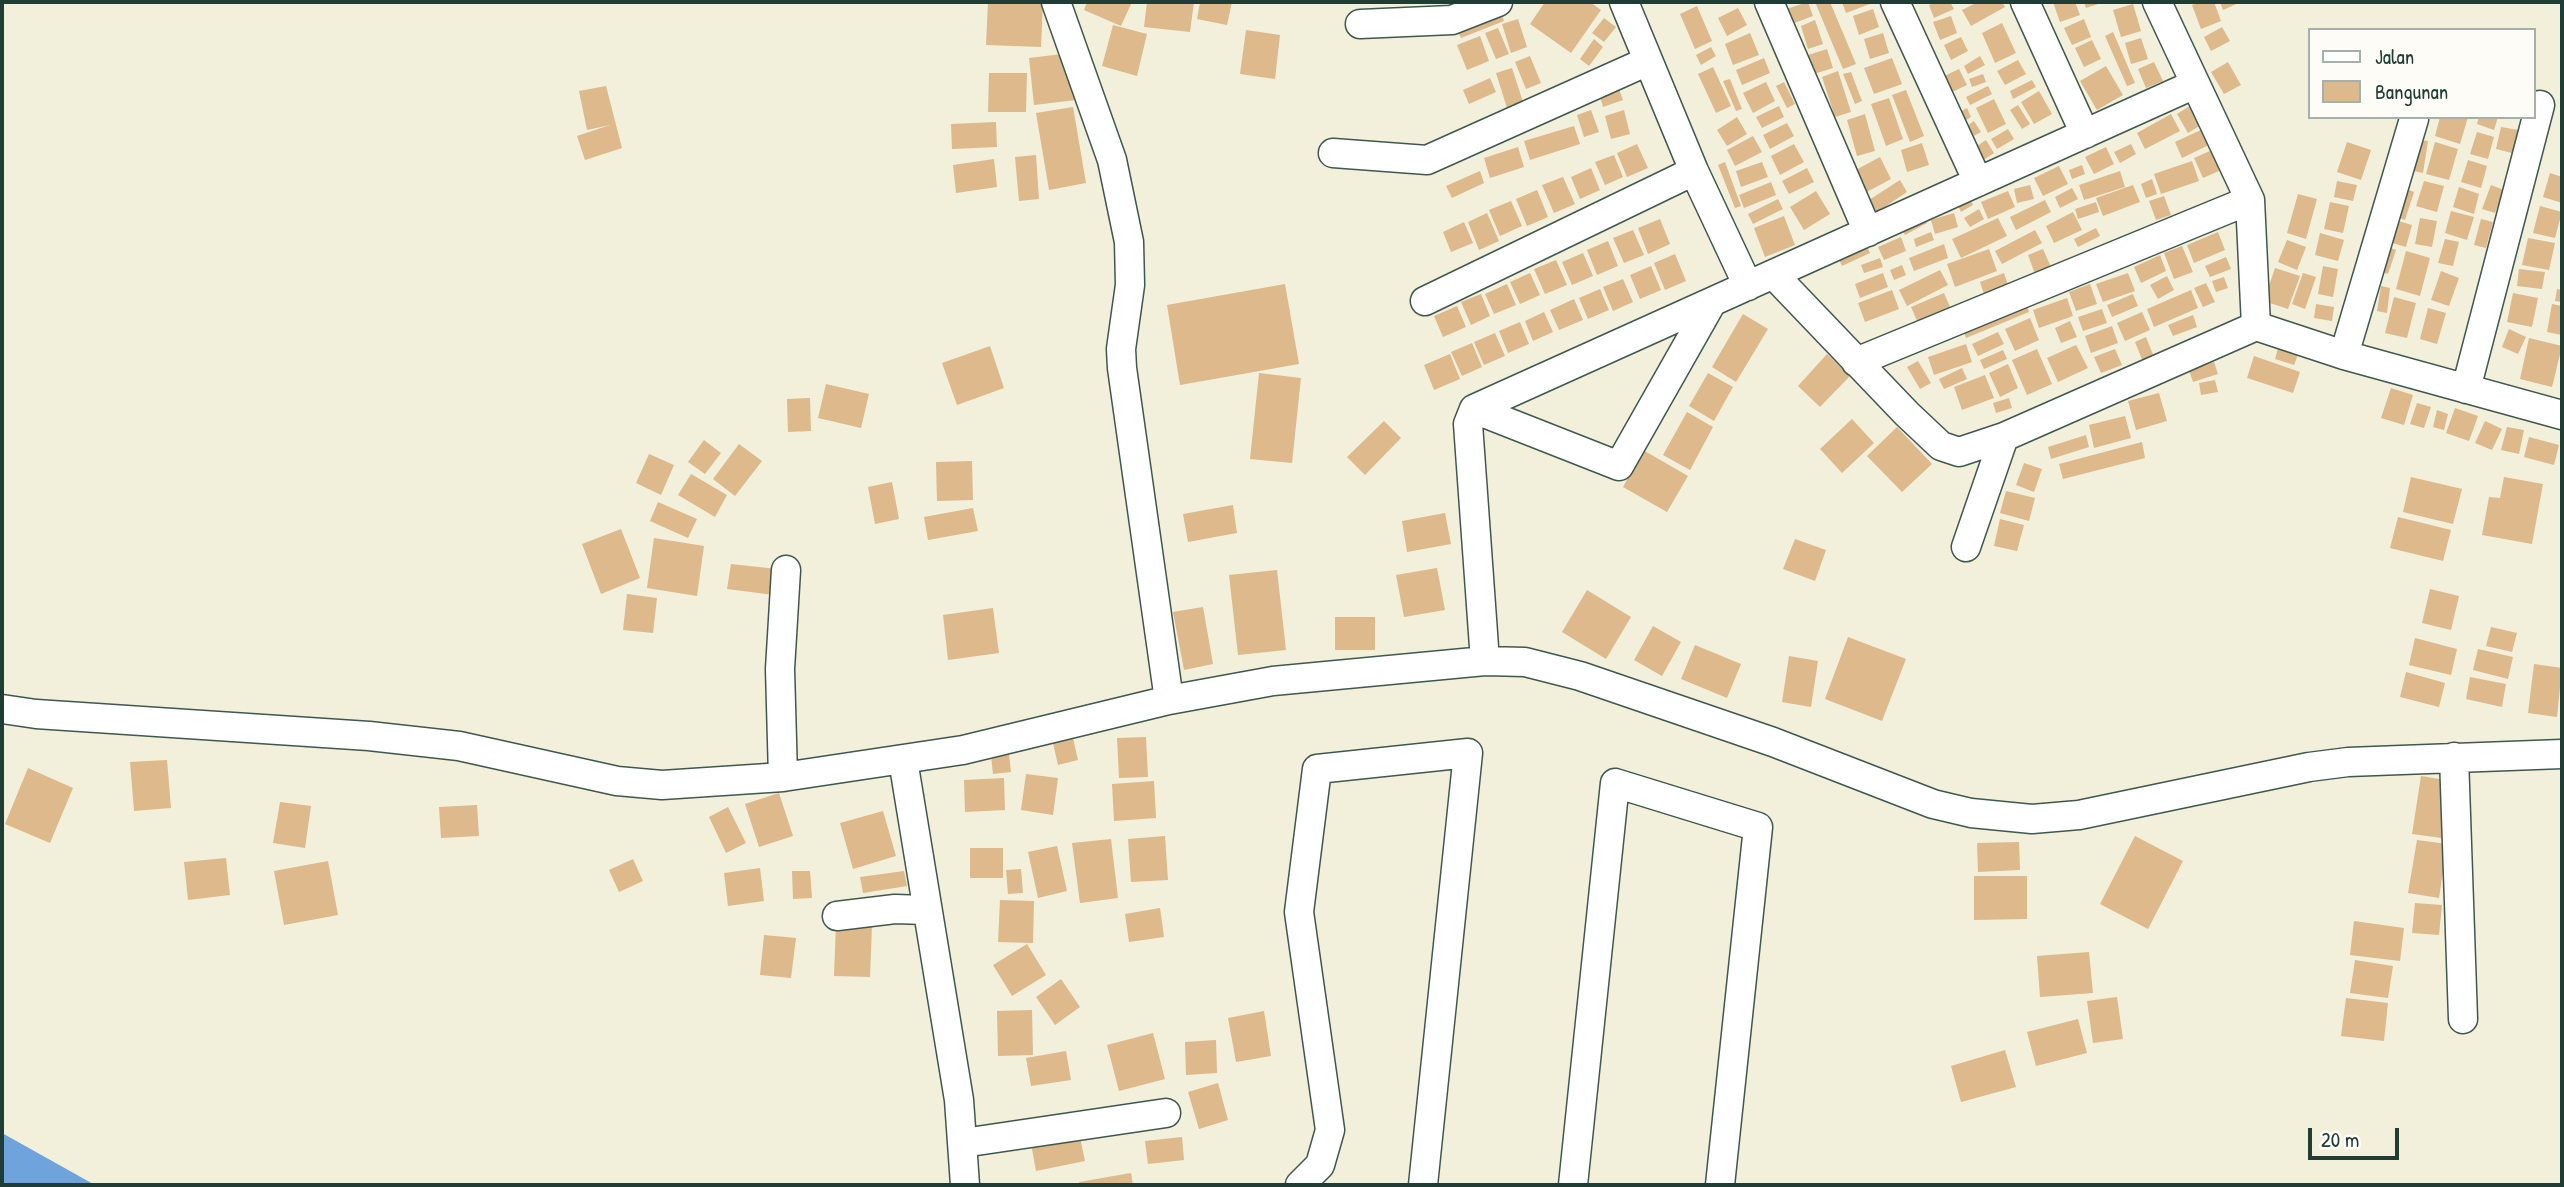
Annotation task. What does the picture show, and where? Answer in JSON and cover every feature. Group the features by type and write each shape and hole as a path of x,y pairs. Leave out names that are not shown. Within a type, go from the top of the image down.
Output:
{"street":[{"path":"1056,2 1112,160 1129,242 1130,285 1123,334 1122,368 1169,700"},
{"path":"1360,24 1452,20 1498,2"},
{"path":"1624,2 1694,171 1748,286"},
{"path":"1769,2 1868,232"},
{"path":"1895,2 1978,182"},
{"path":"2025,2 2085,134"},
{"path":"2157,2 2250,200 2256,326"},
{"path":"1333,153 1427,160 1648,61"},
{"path":"1485,661 1468,424 1474,409 2195,84"},
{"path":"2466,389 2540,105"},
{"path":"2344,355 2414,119"},
{"path":"1425,301 1694,171"},
{"path":"1856,362 2250,200"},
{"path":"1774,275 1856,362 1941,446 1959,452 2004,437 2256,326 2344,355 2562,415"},
{"path":"1474,409 1619,466 1712,302"},
{"path":"1966,547 2004,437"},
{"path":"783,777 780,669 786,570"},
{"path":"2,709 36,714 369,736 459,746 628,782 684,785 783,777 963,750 1169,700 1273,681 1485,661 1525,662 1580,676 1773,742 1933,804 1970,813 2032,819 2079,815 2309,767 2454,757 2562,754"},
{"path":"1300,1185 1320,1165 1330,1130 1299,912 1317,769 1468,753 1423,1185"},
{"path":"2454,757 2463,1019"},
{"path":"903,760 950,1046 963,1143 965,1185"},
{"path":"1573,1185 1615,783 1758,827 1720,1185"},
{"path":"837,916 895,909 926,910"},
{"path":"963,1143 1166,1113"}],"water":[{"path":"2,1133 95,1185 2,1185"}],"building":[{"path":"988,2 1043,2 1041,47 986,45"},
{"path":"1087,2 1132,2 1121,26 1084,10"},
{"path":"1147,2 1194,2 1190,32 1144,27"},
{"path":"1200,2 1232,2 1227,25 1197,19"},
{"path":"1545,2 1590,2 1601,10 1571,53 1530,24"},
{"path":"1808,2 1813,16 1789,25 1783,10"},
{"path":"1815,2 1830,2 1856,64 1843,69"},
{"path":"1842,2 1875,2 1846,13"},
{"path":"1950,2 1954,9 1934,18 1929,5"},
{"path":"1978,2 2002,2 2005,7 1971,26 1962,10"},
{"path":"2053,2 2075,2 2080,15 2060,22"},
{"path":"2084,2 2104,2 2086,8"},
{"path":"2214,2 2221,21 2201,29 2192,5"},
{"path":"2220,2 2241,2 2223,10"},
{"path":"2133,4 2141,31 2121,37 2113,10"},
{"path":"1697,6 1712,41 1695,49 1680,14"},
{"path":"1738,8 1747,25 1727,36 1718,18"},
{"path":"1873,9 1879,27 1859,35 1853,16"},
{"path":"1500,11 1504,21 1461,38 1457,29"},
{"path":"1951,16 1957,33 1940,40 1933,22"},
{"path":"1604,18 1616,27 1604,42 1592,33"},
{"path":"1518,19 1527,47 1511,53 1502,24"},
{"path":"2084,19 2091,37 2072,45 2064,28"},
{"path":"1815,20 1823,44 1808,49 1801,26"},
{"path":"2002,23 2016,53 1995,63 1982,33"},
{"path":"1113,25 1147,34 1137,76 1102,66"},
{"path":"2222,27 2230,41 2211,51 2204,37"},
{"path":"1498,28 1509,54 1496,59 1485,33"},
{"path":"1246,30 1280,35 1275,79 1240,74"},
{"path":"2113,32 2135,83 2127,86 2105,36"},
{"path":"1750,33 1759,55 1733,65 1725,44"},
{"path":"1883,33 1889,53 1870,59 1864,39"},
{"path":"1480,36 1489,61 1467,70 1457,45"},
{"path":"1961,37 1968,51 1951,60 1944,45"},
{"path":"2141,38 2148,59 2131,64 2125,43"},
{"path":"1594,39 1603,47 1589,66 1580,59"},
{"path":"2092,40 2101,59 2084,67 2075,48"},
{"path":"1711,47 1716,56 1701,65 1696,55"},
{"path":"1827,49 1833,68 1814,74 1808,55"},
{"path":"1071,53 1076,100 1034,105 1029,58"},
{"path":"1530,56 1541,83 1526,89 1515,62"},
{"path":"1980,56 1985,65 1968,74 1964,66"},
{"path":"1764,58 1770,73 1742,85 1736,70"},
{"path":"1892,58 1902,84 1874,94 1864,68"},
{"path":"2018,60 2026,74 2005,85 1997,71"},
{"path":"2154,62 2163,81 2146,88 2138,69"},
{"path":"2228,62 2241,85 2224,94 2211,72"},
{"path":"2106,66 2123,95 2097,110 2080,81"},
{"path":"1713,67 1731,106 1716,113 1698,74"},
{"path":"1512,68 1524,105 1508,111 1496,73"},
{"path":"1959,69 1967,85 1948,94 1940,78"},
{"path":"1838,71 1851,112 1835,117 1822,77"},
{"path":"1851,72 1862,101 1855,104 1843,74"},
{"path":"989,73 1027,73 1026,112 988,112"},
{"path":"1983,74 1986,82 1972,87 1969,79"},
{"path":"1490,78 1496,92 1469,104 1463,90"},
{"path":"1730,79 1742,109 1736,111 1723,81"},
{"path":"2032,80 2036,87 2013,99 2010,91"},
{"path":"1766,82 1775,101 1753,113 1743,93"},
{"path":"1784,82 1795,104 1787,108 1776,86"},
{"path":"606,86 622,148 585,160 577,136 610,125 587,130 579,91"},
{"path":"1988,86 1992,94 1970,105 1966,97"},
{"path":"1619,89 1623,100 1603,107 1600,96"},
{"path":"1906,90 1924,136 1910,142 1892,95"},
{"path":"2039,91 2052,114 2034,124 2021,102"},
{"path":"1889,98 1903,139 1886,146 1871,104"},
{"path":"1994,99 2006,124 1988,133 1976,108"},
{"path":"2193,104 2203,124 2188,133 2177,114"},
{"path":"2018,105 2030,124 2022,129 2010,110"},
{"path":"1779,106 1784,117 1762,128 1756,117"},
{"path":"1073,107 1086,183 1049,190 1036,113"},
{"path":"1967,108 1971,117 1963,122 1958,113"},
{"path":"1591,110 1599,132 1584,137 1577,115"},
{"path":"1624,110 1630,134 1611,139 1605,116"},
{"path":"1865,114 1875,151 1857,156 1847,120"},
{"path":"2171,114 2180,131 2145,149 2137,133"},
{"path":"1737,117 1747,134 1727,146 1717,130"},
{"path":"2439,119 2467,119 2460,144 2435,136"},
{"path":"2478,119 2497,119 2494,130 2477,124"},
{"path":"1974,121 1981,132 1970,138 1964,128"},
{"path":"996,122 997,147 952,149 951,124"},
{"path":"1787,123 1794,136 1770,149 1763,135"},
{"path":"1574,126 1580,144 1530,160 1524,141"},
{"path":"2501,127 2518,130 2512,153 2496,149"},
{"path":"2008,129 2014,139 1997,149 1991,139"},
{"path":"2203,129 2211,144 2182,158 2175,142"},
{"path":"2477,132 2494,137 2488,159 2470,154"},
{"path":"1753,136 1762,152 1735,166 1727,150"},
{"path":"2413,139 2428,141 2423,173 2409,170"},
{"path":"1986,140 1994,153 1982,161 1974,148"},
{"path":"2347,142 2371,150 2361,180 2337,172"},
{"path":"2435,142 2458,149 2449,180 2426,174"},
{"path":"1922,143 1929,165 1907,172 1901,150"},
{"path":"1637,144 1648,168 1627,177 1617,153"},
{"path":"1794,144 1804,162 1780,175 1771,156"},
{"path":"2131,144 2136,154 2120,163 2114,152"},
{"path":"1518,147 1524,167 1490,178 1484,158"},
{"path":"2106,147 2114,164 2094,174 2085,157"},
{"path":"2212,150 2221,170 2203,178 2194,158"},
{"path":"1036,155 1039,199 1019,201 1015,157"},
{"path":"1614,155 1623,177 1605,185 1595,162"},
{"path":"1880,157 1891,179 1863,194 1852,172"},
{"path":"994,159 997,187 956,193 953,165"},
{"path":"2468,160 2487,166 2481,188 2461,182"},
{"path":"2192,161 2199,181 2161,194 2154,174"},
{"path":"1725,162 1741,206 1735,208 1718,165"},
{"path":"1762,162 1768,177 1741,187 1736,171"},
{"path":"2082,165 2085,174 2072,179 2069,170"},
{"path":"2059,166 2068,184 2043,196 2034,178"},
{"path":"1591,168 1600,190 1580,199 1571,177"},
{"path":"1807,168 1814,182 1789,194 1782,181"},
{"path":"1480,171 1484,183 1452,198 1446,186"},
{"path":"2120,171 2125,187 2084,200 2079,185"},
{"path":"2550,173 2562,177 2562,203 2543,197"},
{"path":"1563,177 1575,204 1554,213 1542,185"},
{"path":"2152,179 2157,194 2146,198 2141,184"},
{"path":"1900,180 1907,192 1877,212 1869,200"},
{"path":"2337,181 2357,185 2353,201 2334,197"},
{"path":"2424,181 2444,186 2437,212 2416,206"},
{"path":"1771,182 1776,195 1744,208 1739,195"},
{"path":"2030,185 2034,199 2017,203 2014,189"},
{"path":"2133,185 2140,202 2103,216 2096,198"},
{"path":"2491,185 2504,190 2495,213 2482,209"},
{"path":"2459,187 2479,194 2474,214 2453,207"},
{"path":"2072,188 2078,199 2060,208 2055,197"},
{"path":"2407,189 2414,192 2405,220 2397,217"},
{"path":"1537,190 1548,217 1527,226 1516,199"},
{"path":"1816,191 1830,214 1804,230 1790,207"},
{"path":"2008,191 2015,207 1988,219 1981,202"},
{"path":"1967,193 1973,205 1961,212 1955,199"},
{"path":"2298,194 2317,199 2306,239 2287,233"},
{"path":"2164,196 2171,215 2156,220 2149,201"},
{"path":"1778,199 1783,209 1753,224 1748,214"},
{"path":"2045,200 2051,212 2016,230 2010,217"},
{"path":"1511,201 1522,226 1500,236 1489,210"},
{"path":"2096,202 2099,212 2078,219 2075,209"},
{"path":"2330,202 2349,206 2343,233 2324,229"},
{"path":"2540,206 2562,212 2555,238 2533,233"},
{"path":"1979,209 1984,219 1970,227 1964,218"},
{"path":"2451,211 2474,217 2467,240 2445,233"},
{"path":"2073,212 2082,230 2054,243 2046,226"},
{"path":"1487,213 1499,241 1479,250 1468,222"},
{"path":"1922,213 1927,223 1905,235 1900,226"},
{"path":"1954,213 1958,227 1935,234 1931,220"},
{"path":"1784,216 1795,245 1765,257 1754,228"},
{"path":"1998,218 2007,236 1961,258 1952,239"},
{"path":"2420,218 2437,221 2432,247 2415,244"},
{"path":"1660,219 1670,244 1648,254 1638,228"},
{"path":"2481,219 2493,222 2486,248 2474,245"},
{"path":"2395,220 2412,225 2406,247 2389,242"},
{"path":"1464,222 1473,243 1451,252 1443,232"},
{"path":"2096,228 2100,236 2078,247 2074,239"},
{"path":"1633,230 1644,255 1624,263 1613,238"},
{"path":"2035,230 2042,243 2002,264 1995,251"},
{"path":"1931,232 1934,240 1916,247 1914,239"},
{"path":"2218,232 2225,250 2194,263 2187,245"},
{"path":"2320,233 2344,240 2338,261 2315,255"},
{"path":"1901,237 1906,251 1884,260 1878,247"},
{"path":"2528,238 2555,243 2549,270 2522,265"},
{"path":"1864,239 1870,253 1842,266 1836,253"},
{"path":"2445,239 2459,242 2453,266 2438,263"},
{"path":"2287,240 2306,247 2297,270 2278,262"},
{"path":"1608,241 1618,266 1597,275 1587,250"},
{"path":"1944,244 1948,258 1914,271 1909,258"},
{"path":"2182,246 2193,272 2174,279 2164,253"},
{"path":"2388,247 2396,250 2388,274 2381,272"},
{"path":"1989,249 1997,271 1955,287 1947,264"},
{"path":"2043,249 2051,267 2035,274 2028,255"},
{"path":"2406,251 2430,258 2420,296 2396,289"},
{"path":"1583,253 1593,276 1572,285 1562,262"},
{"path":"1675,254 1686,281 1665,290 1654,263"},
{"path":"2160,255 2166,271 2141,283 2134,267"},
{"path":"2226,257 2231,269 2210,277 2205,266"},
{"path":"1880,258 1883,267 1864,273 1861,265"},
{"path":"1556,260 1567,285 1545,294 1534,269"},
{"path":"1902,265 1906,275 1894,280 1890,270"},
{"path":"1651,266 1661,290 1640,299 1630,275"},
{"path":"2323,266 2338,269 2333,297 2318,294"},
{"path":"2275,268 2300,276 2288,309 2264,301"},
{"path":"2519,269 2545,272 2542,289 2517,286"},
{"path":"1940,270 1948,285 1907,306 1899,290"},
{"path":"2441,271 2459,278 2449,306 2431,300"},
{"path":"1530,273 1540,295 1520,304 1510,282"},
{"path":"1883,273 1888,287 1860,298 1855,284"},
{"path":"2004,273 2008,285 1984,294 1980,282"},
{"path":"2128,273 2135,291 2103,302 2096,284"},
{"path":"2303,273 2316,277 2305,309 2292,304"},
{"path":"2167,276 2174,290 2158,299 2150,285"},
{"path":"2224,277 2228,288 2216,292 2212,281"},
{"path":"1623,279 1633,302 1613,311 1603,287"},
{"path":"2206,283 2215,302 2203,307 2194,288"},
{"path":"1285,284 1299,364 1180,385 1167,305"},
{"path":"1507,284 1516,305 1494,314 1485,294"},
{"path":"2090,284 2097,304 2076,311 2069,292"},
{"path":"2381,286 2390,288 2387,313 2377,311"},
{"path":"1600,289 1609,310 1588,319 1579,298"},
{"path":"2557,289 2562,290 2562,302 2555,301"},
{"path":"1892,290 1899,309 1865,322 1858,303"},
{"path":"2191,290 2198,308 2154,327 2147,309"},
{"path":"1944,293 1951,309 1918,323 1911,307"},
{"path":"2513,293 2538,298 2532,327 2507,322"},
{"path":"1481,294 1490,316 1471,325 1461,302"},
{"path":"2133,294 2138,306 2112,317 2107,305"},
{"path":"2394,297 2416,303 2407,338 2385,333"},
{"path":"2024,298 2029,312 1966,338 1961,324"},
{"path":"2067,298 2073,316 2039,328 2033,310"},
{"path":"1574,299 1583,320 1559,330 1550,310"},
{"path":"2316,304 2334,307 2332,321 2314,318"},
{"path":"2552,304 2562,306 2562,335 2547,332"},
{"path":"1457,306 1466,327 1443,337 1434,316"},
{"path":"2428,308 2446,313 2437,344 2420,339"},
{"path":"2102,309 2107,323 2083,331 2078,317"},
{"path":"1544,312 1553,332 1533,341 1525,321"},
{"path":"2142,312 2150,330 2125,341 2117,323"},
{"path":"1743,314 1768,329 1736,382 1712,367"},
{"path":"2193,315 2197,327 2173,336 2168,325"},
{"path":"2030,318 2039,340 2015,351 2005,329"},
{"path":"2070,321 2077,337 2061,343 2055,328"},
{"path":"1520,322 1529,344 1508,353 1499,331"},
{"path":"2112,326 2118,343 2091,353 2085,336"},
{"path":"2509,329 2526,337 2518,354 2502,347"},
{"path":"1998,332 2004,344 1978,356 1972,344"},
{"path":"1495,333 1505,356 1484,365 1474,342"},
{"path":"2146,337 2154,357 2143,362 2135,342"},
{"path":"2529,338 2562,346 2552,387 2520,379"},
{"path":"1472,343 1482,367 1462,376 1451,352"},
{"path":"1966,344 1972,362 1934,375 1928,357"},
{"path":"2076,345 2088,368 2058,382 2047,358"},
{"path":"2279,345 2299,352 2294,365 2275,359"},
{"path":"990,346 1004,388 957,405 942,363"},
{"path":"2037,349 2052,384 2027,395 2012,360"},
{"path":"2115,349 2122,365 2101,373 2094,357"},
{"path":"2003,350 2007,359 1984,369 1980,360"},
{"path":"1450,354 1460,379 1434,390 1424,365"},
{"path":"1827,354 1850,376 1820,407 1798,386"},
{"path":"2254,356 2300,372 2293,393 2247,378"},
{"path":"1918,361 1931,383 1920,389 1907,367"},
{"path":"2214,362 2218,374 2193,382 2189,370"},
{"path":"2008,364 2018,388 2000,397 1989,373"},
{"path":"1962,368 1967,379 1944,389 1939,379"},
{"path":"1259,373 1301,378 1292,463 1250,459"},
{"path":"1708,373 1733,387 1714,421 1689,406"},
{"path":"1985,375 1994,398 1962,410 1954,387"},
{"path":"2215,380 2218,392 2201,395 2199,383"},
{"path":"826,384 869,394 861,428 818,418"},
{"path":"2391,388 2413,395 2404,425 2381,418"},
{"path":"2159,393 2167,421 2136,430 2128,401"},
{"path":"810,398 811,431 788,432 787,399"},
{"path":"2009,398 2012,408 1996,413 1993,403"},
{"path":"2417,403 2431,407 2424,428 2410,424"},
{"path":"2455,408 2478,416 2469,441 2446,433"},
{"path":"2437,410 2448,414 2444,430 2433,427"},
{"path":"1687,412 1713,427 1690,470 1663,455"},
{"path":"2125,416 2131,438 2094,448 2089,425"},
{"path":"1852,419 1874,443 1842,473 1820,449"},
{"path":"1384,421 1401,438 1365,475 1347,457"},
{"path":"2485,421 2502,429 2492,450 2475,443"},
{"path":"1897,427 1932,464 1902,492 1867,456"},
{"path":"2507,427 2524,430 2519,454 2501,450"},
{"path":"2086,435 2089,447 2051,459 2048,447"},
{"path":"2529,437 2559,445 2554,465 2524,457"},
{"path":"704,440 721,453 705,474 688,462"},
{"path":"2142,442 2145,458 2063,479 2059,464"},
{"path":"739,444 762,461 735,496 713,479"},
{"path":"1643,450 1688,476 1667,512 1623,487"},
{"path":"649,454 674,465 661,495 636,483"},
{"path":"972,461 973,500 937,501 936,462"},
{"path":"2024,463 2042,469 2034,492 2016,485"},
{"path":"691,474 727,495 715,517 678,495"},
{"path":"2411,477 2462,489 2453,524 2403,512"},
{"path":"2504,477 2543,484 2532,544 2482,535 2489,497 2500,498"},
{"path":"892,482 899,519 875,524 868,487"},
{"path":"2006,491 2035,498 2029,521 2000,513"},
{"path":"658,502 697,519 688,538 650,521"},
{"path":"1233,505 1237,533 1188,542 1183,514"},
{"path":"973,508 978,531 928,540 924,517"},
{"path":"1445,513 1451,544 1407,552 1402,521"},
{"path":"2398,517 2451,530 2443,561 2390,548"},
{"path":"2000,519 2024,525 2017,551 1994,546"},
{"path":"621,529 640,578 601,594 582,544"},
{"path":"654,538 704,546 697,596 647,588"},
{"path":"1795,539 1826,550 1815,581 1783,569"},
{"path":"731,564 777,569 774,595 727,589"},
{"path":"1437,568 1445,610 1404,617 1396,575"},
{"path":"1277,570 1286,650 1238,655 1229,575"},
{"path":"2430,589 2459,596 2451,630 2422,623"},
{"path":"1587,590 1631,617 1606,659 1562,632"},
{"path":"627,594 657,598 653,633 623,630"},
{"path":"1203,607 1213,664 1184,670 1173,612"},
{"path":"993,608 999,653 948,660 943,615"},
{"path":"1335,617 1375,617 1375,650 1335,650"},
{"path":"1653,626 1681,642 1662,676 1634,660"},
{"path":"2491,627 2517,633 2512,652 2486,646"},
{"path":"1848,637 1906,659 1882,721 1825,699"},
{"path":"2415,638 2457,649 2451,675 2409,665"},
{"path":"1695,645 1741,664 1727,698 1681,679"},
{"path":"2478,649 2513,657 2508,679 2473,670"},
{"path":"1789,656 1818,661 1811,707 1782,702"},
{"path":"2534,664 2562,668 2557,717 2528,713"},
{"path":"2406,672 2445,683 2439,707 2400,697"},
{"path":"2470,677 2506,684 2502,707 2466,699"},
{"path":"1146,737 1148,777 1119,778 1117,738"},
{"path":"1073,738 1078,760 1058,765 1053,743"},
{"path":"1009,754 1011,772 993,774 991,756"},
{"path":"167,760 171,808 134,811 130,762"},
{"path":"28,768 73,788 50,843 5,824"},
{"path":"1026,774 1058,778 1053,815 1021,810"},
{"path":"2421,776 2451,781 2442,838 2412,834"},
{"path":"1004,778 1005,810 965,812 964,780"},
{"path":"1154,781 1156,818 1114,821 1112,784"},
{"path":"779,793 793,836 759,847 745,804"},
{"path":"280,802 311,806 305,848 273,843"},
{"path":"477,805 479,836 441,838 439,807"},
{"path":"728,807 746,843 726,853 709,817"},
{"path":"883,811 896,856 853,869 840,823"},
{"path":"1165,836 1168,880 1131,882 1128,839"},
{"path":"2135,836 2183,861 2148,929 2100,904"},
{"path":"1111,839 1118,898 1080,903 1072,843"},
{"path":"2417,840 2447,844 2439,898 2408,893"},
{"path":"2019,842 2020,870 1978,872 1977,843"},
{"path":"1057,846 1067,891 1038,898 1028,852"},
{"path":"970,848 1003,848 1003,878 970,878"},
{"path":"226,858 230,895 188,900 184,862"},
{"path":"633,859 643,881 619,892 609,870"},
{"path":"328,861 338,915 284,925 274,871"},
{"path":"760,868 764,901 728,906 724,873"},
{"path":"1021,869 1023,893 1008,894 1006,870"},
{"path":"792,871 810,871 812,898 793,899"},
{"path":"904,871 907,886 863,893 860,877"},
{"path":"1974,876 2027,876 2027,919 1974,920"},
{"path":"1000,900 1034,901 1033,943 998,942"},
{"path":"2415,903 2442,905 2439,935 2412,933"},
{"path":"1160,908 1164,937 1129,942 1125,914"},
{"path":"2354,921 2404,928 2400,961 2350,955"},
{"path":"836,924 872,925 870,977 834,976"},
{"path":"764,935 796,938 791,978 760,975"},
{"path":"1027,944 1046,975 1012,996 993,965"},
{"path":"2089,952 2093,993 2040,997 2037,956"},
{"path":"2355,960 2393,966 2388,998 2350,993"},
{"path":"1061,979 1080,1007 1055,1025 1036,997"},
{"path":"2117,997 2123,1039 2093,1043 2087,1001"},
{"path":"2346,998 2388,1003 2384,1041 2341,1036"},
{"path":"1032,1010 1033,1055 998,1056 997,1011"},
{"path":"1264,1011 1271,1056 1236,1062 1228,1018"},
{"path":"2078,1019 2087,1053 2036,1066 2027,1032"},
{"path":"1153,1033 1165,1079 1119,1091 1107,1045"},
{"path":"1216,1040 1217,1073 1186,1075 1185,1042"},
{"path":"2005,1050 2016,1087 1961,1102 1951,1066"},
{"path":"1066,1051 1071,1080 1031,1086 1026,1058"},
{"path":"1218,1083 1228,1120 1199,1129 1188,1092"},
{"path":"1078,1128 1085,1161 1036,1171 1030,1138"},
{"path":"1182,1137 1184,1160 1148,1164 1145,1141"},
{"path":"1131,1173 1133,1185 1080,1185 1079,1182"}]}
